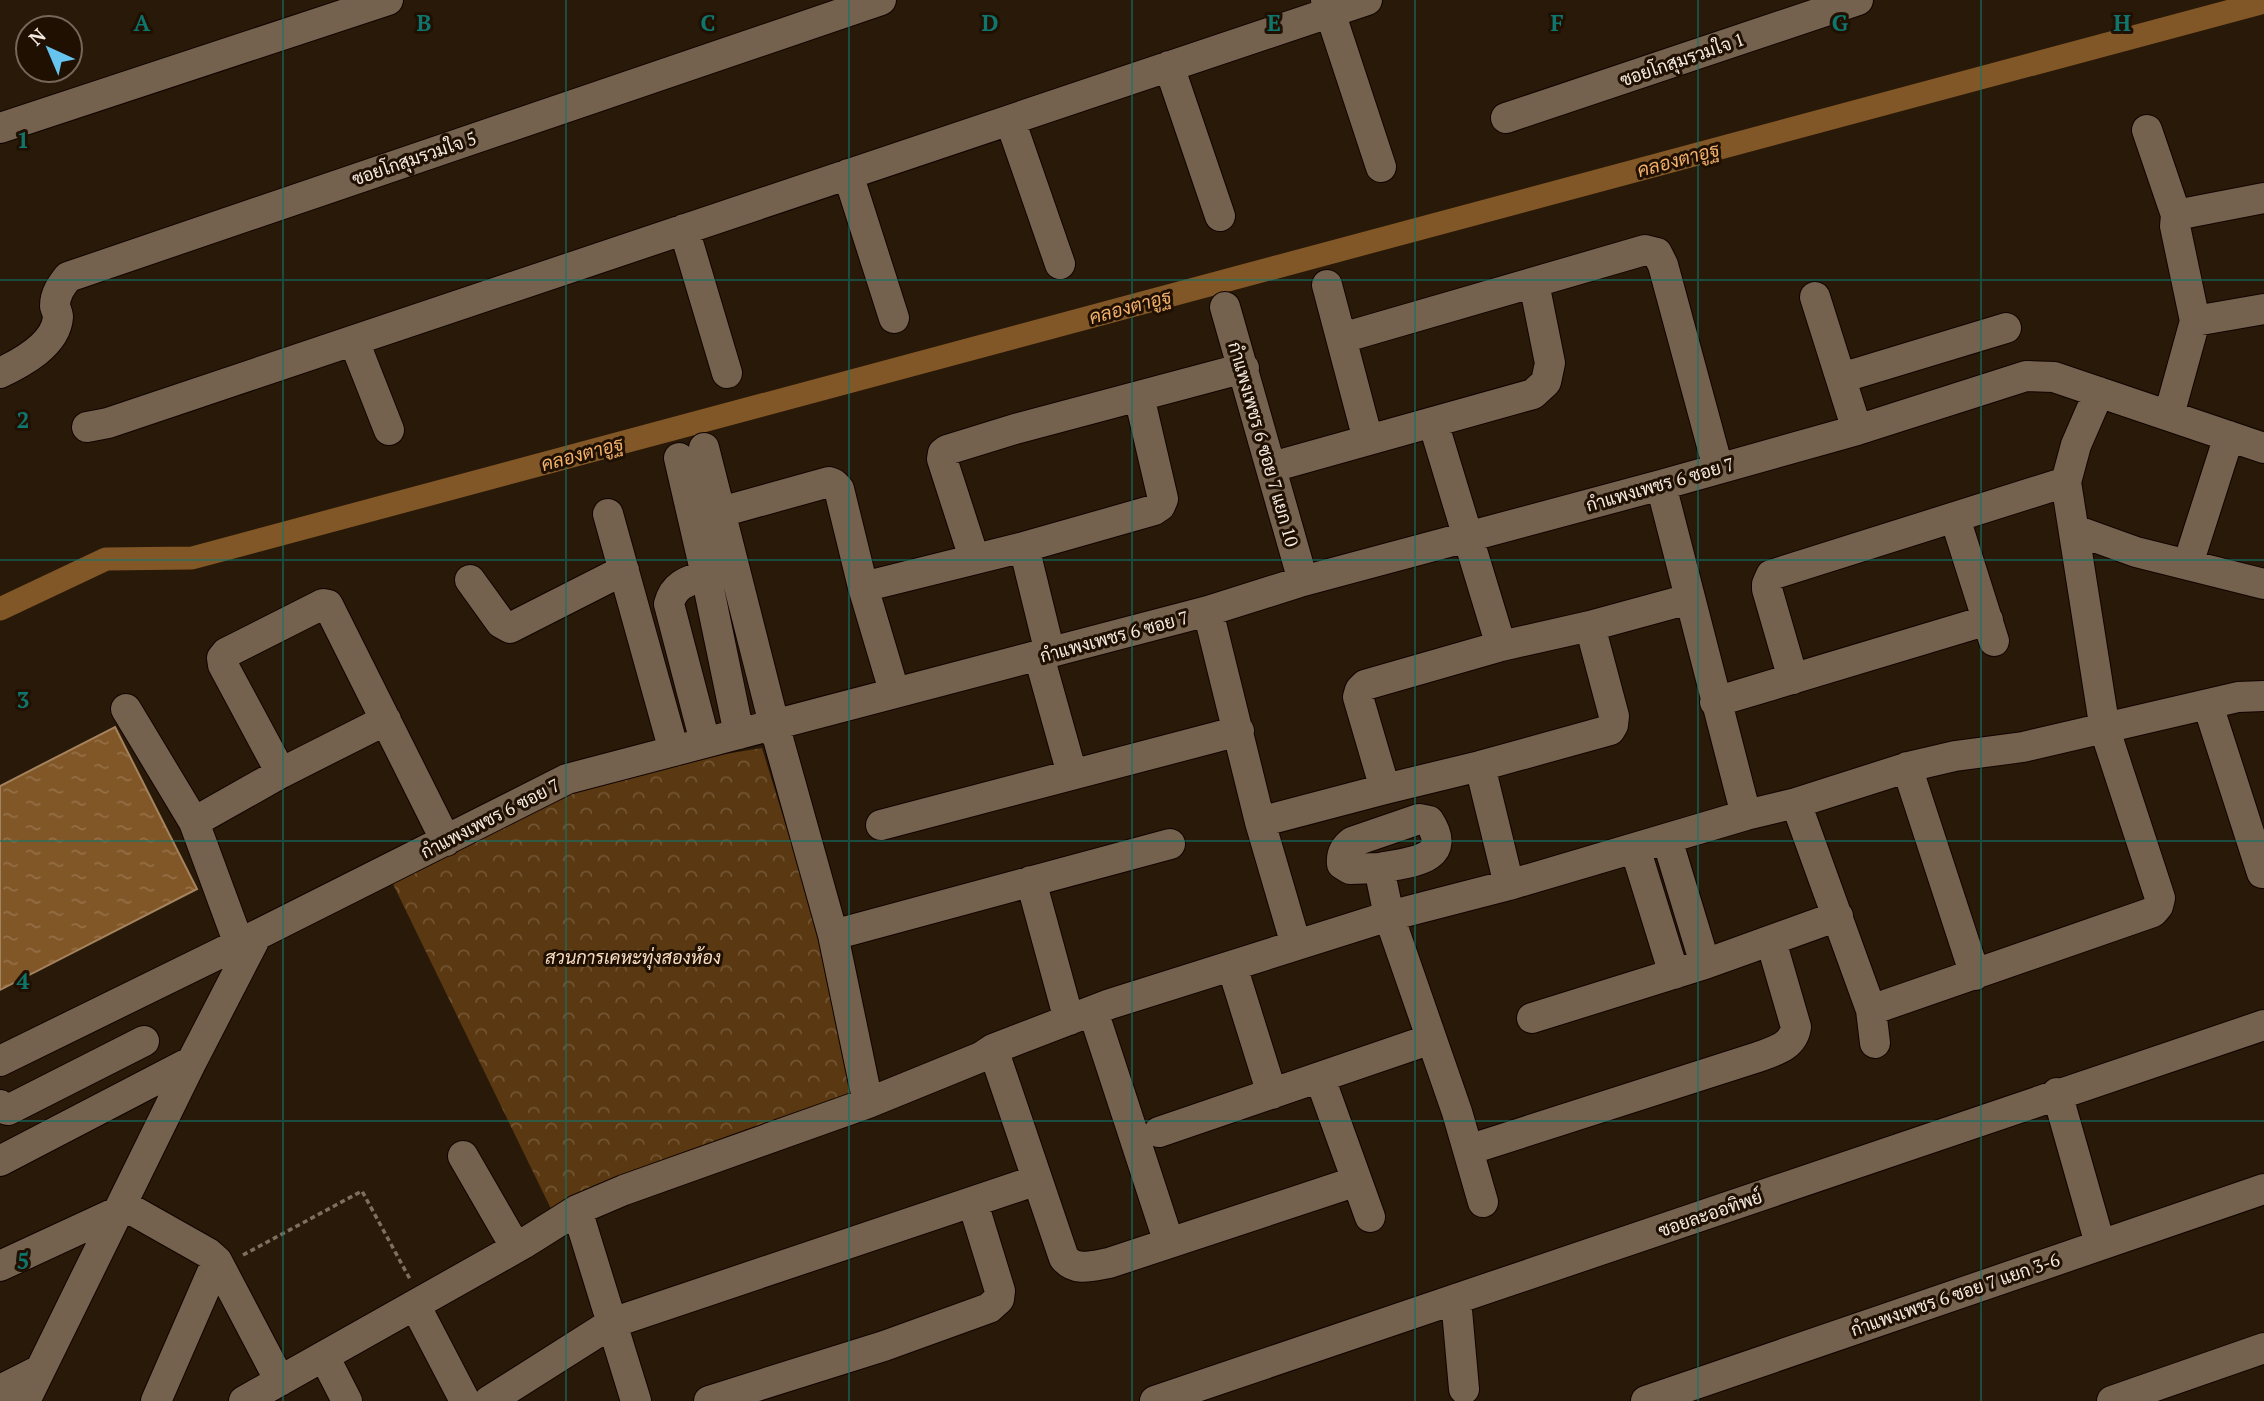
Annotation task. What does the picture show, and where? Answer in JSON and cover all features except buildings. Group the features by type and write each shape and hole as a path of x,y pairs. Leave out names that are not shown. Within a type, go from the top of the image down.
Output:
{"street":[{"path":"0,128 388,0"},
{"name":"ซอยโกสุมรวมใจ 5","path":"0,373 38,350 51,334 58,319 55,305 58,288 68,277 881,0"},
{"path":"87,427 108,423 354,341 1170,66 1328,6 1367,0"},
{"name":"ซอยโกสุมรวมใจ 1","path":"1506,118 1858,0"},
{"path":"1328,6 1381,167"},
{"path":"1170,66 1220,216"},
{"path":"1010,120 1060,264"},
{"path":"2147,131 2176,215 2175,226 2194,321 2169,415"},
{"path":"848,174 894,318"},
{"path":"2176,215 2264,198"},
{"path":"684,229 727,373"},
{"path":"1342,338 1645,250 1657,253 1663,265 1717,468"},
{"path":"1272,467 1533,394 1546,382 1550,363 1534,283"},
{"path":"1327,285 1368,440"},
{"path":"1815,297 1857,430"},
{"name":"กำแพงเพชร 6 ซอย 7 แยก 10","path":"1225,307 1303,581"},
{"path":"2194,321 2264,309"},
{"path":"1840,378 2006,328"},
{"path":"354,341 389,430"},
{"path":"974,558 942,458 947,450 1244,368"},
{"name":"กำแพงเพชร 6 ซอย 7","path":"0,1061 567,779 894,691 1208,611 1303,581 1857,430 2026,376 2054,377 2264,447"},
{"path":"1871,1010 2153,912 2158,906 2160,898 2105,730 2066,482 2076,445 2099,392"},
{"path":"863,587 1024,547 1160,506 1163,499 1139,396"},
{"path":"1433,422 1501,646"},
{"path":"2188,564 2228,436"},
{"path":"739,734 706,575 691,453 721,512 774,724 833,935 868,1103"},
{"path":"721,512 829,482 839,489 863,587 894,691"},
{"path":"1793,679 1767,589 1771,575 2066,482"},
{"path":"1661,485 1746,815"},
{"path":"608,514 674,751"},
{"path":"1715,702 1793,679 1991,630 1955,518"},
{"path":"2075,530 2136,552 2264,584"},
{"path":"1024,547 1044,654 1072,775"},
{"path":"470,580 501,622 510,628 624,570"},
{"path":"705,742 668,604 671,594 679,584 706,575"},
{"path":"1385,789 1358,697 1365,685 1501,646 1590,626 1689,599"},
{"path":"281,773 223,665 222,658 226,653 323,604 331,609 446,841"},
{"path":"1208,611 1260,822 1296,945"},
{"path":"1260,822 1611,730 1614,716 1590,626"},
{"path":"244,1401 516,1248 577,1210 624,1190 868,1103 981,1057 993,1049 1081,1015 1389,916 1509,885 1746,815 1796,803 1907,767 1955,755 2023,747 2105,730 2238,697 2264,696"},
{"path":"2208,705 2262,873"},
{"path":"25,1401 122,1207 248,940 194,822 127,709"},
{"path":"194,822 281,773 386,720"},
{"path":"881,825 1238,731"},
{"path":"1480,766 1509,885"},
{"path":"1907,767 1975,975"},
{"path":"1796,803 1871,1010 1875,1043"},
{"path":"1667,839 1705,964"},
{"path":"833,935 1170,844"},
{"path":"1635,848 1674,974"},
{"path":"1379,868 1389,916 1457,1112 1483,1202"},
{"path":"1031,881 1169,1243"},
{"path":"1532,1018 1705,964 1838,916"},
{"path":"1468,1150 1758,1058 1784,1046 1795,1035 1796,1027 1770,941"},
{"path":"1232,966 1272,1094"},
{"name":"ซอยละออทิพย์","path":"1155,1401 2264,1025"},
{"path":"1159,1132 1431,1039"},
{"path":"0,1104 8,1110 144,1041"},
{"path":"993,1049 1064,1258 1069,1264 1089,1267 1109,1263 1357,1181"},
{"path":"0,1161 192,1061"},
{"path":"1320,1078 1370,1217"},
{"path":"2057,1093 2100,1244"},
{"path":"463,1156 516,1248"},
{"path":"489,1401 612,1323 1037,1180"},
{"name":"กำแพงเพชร 6 ซอย 7 แยก 3-6","path":"1646,1401 2264,1189"},
{"path":"709,1401 884,1346 989,1308 999,1299 1000,1291 973,1203"},
{"path":"122,1207 208,1253 219,1264 280,1381"},
{"path":"0,1266 122,1207"},
{"path":"577,1210 636,1401"},
{"path":"156,1401 219,1264"},
{"path":"1457,1299 1464,1389"},
{"path":"419,1303 465,1401"},
{"path":"2112,1401 2264,1348"},
{"path":"324,1356 347,1401"},
{"path":"0,1390 40,1370"}],"path":[{"path":"219,1264 362,1191 419,1303"}],"green space":[{"name":"สวนการเคหะทุ่งสองห้อง","path":"762,748 867,1090 555,1217 392,882 568,780"}],"water":[{"path":"115,727 197,889 0,990 0,786"}],"waterway":[{"name":"คลองตาอูฐ","path":"0,609 106,559 192,558 2264,2"}]}
